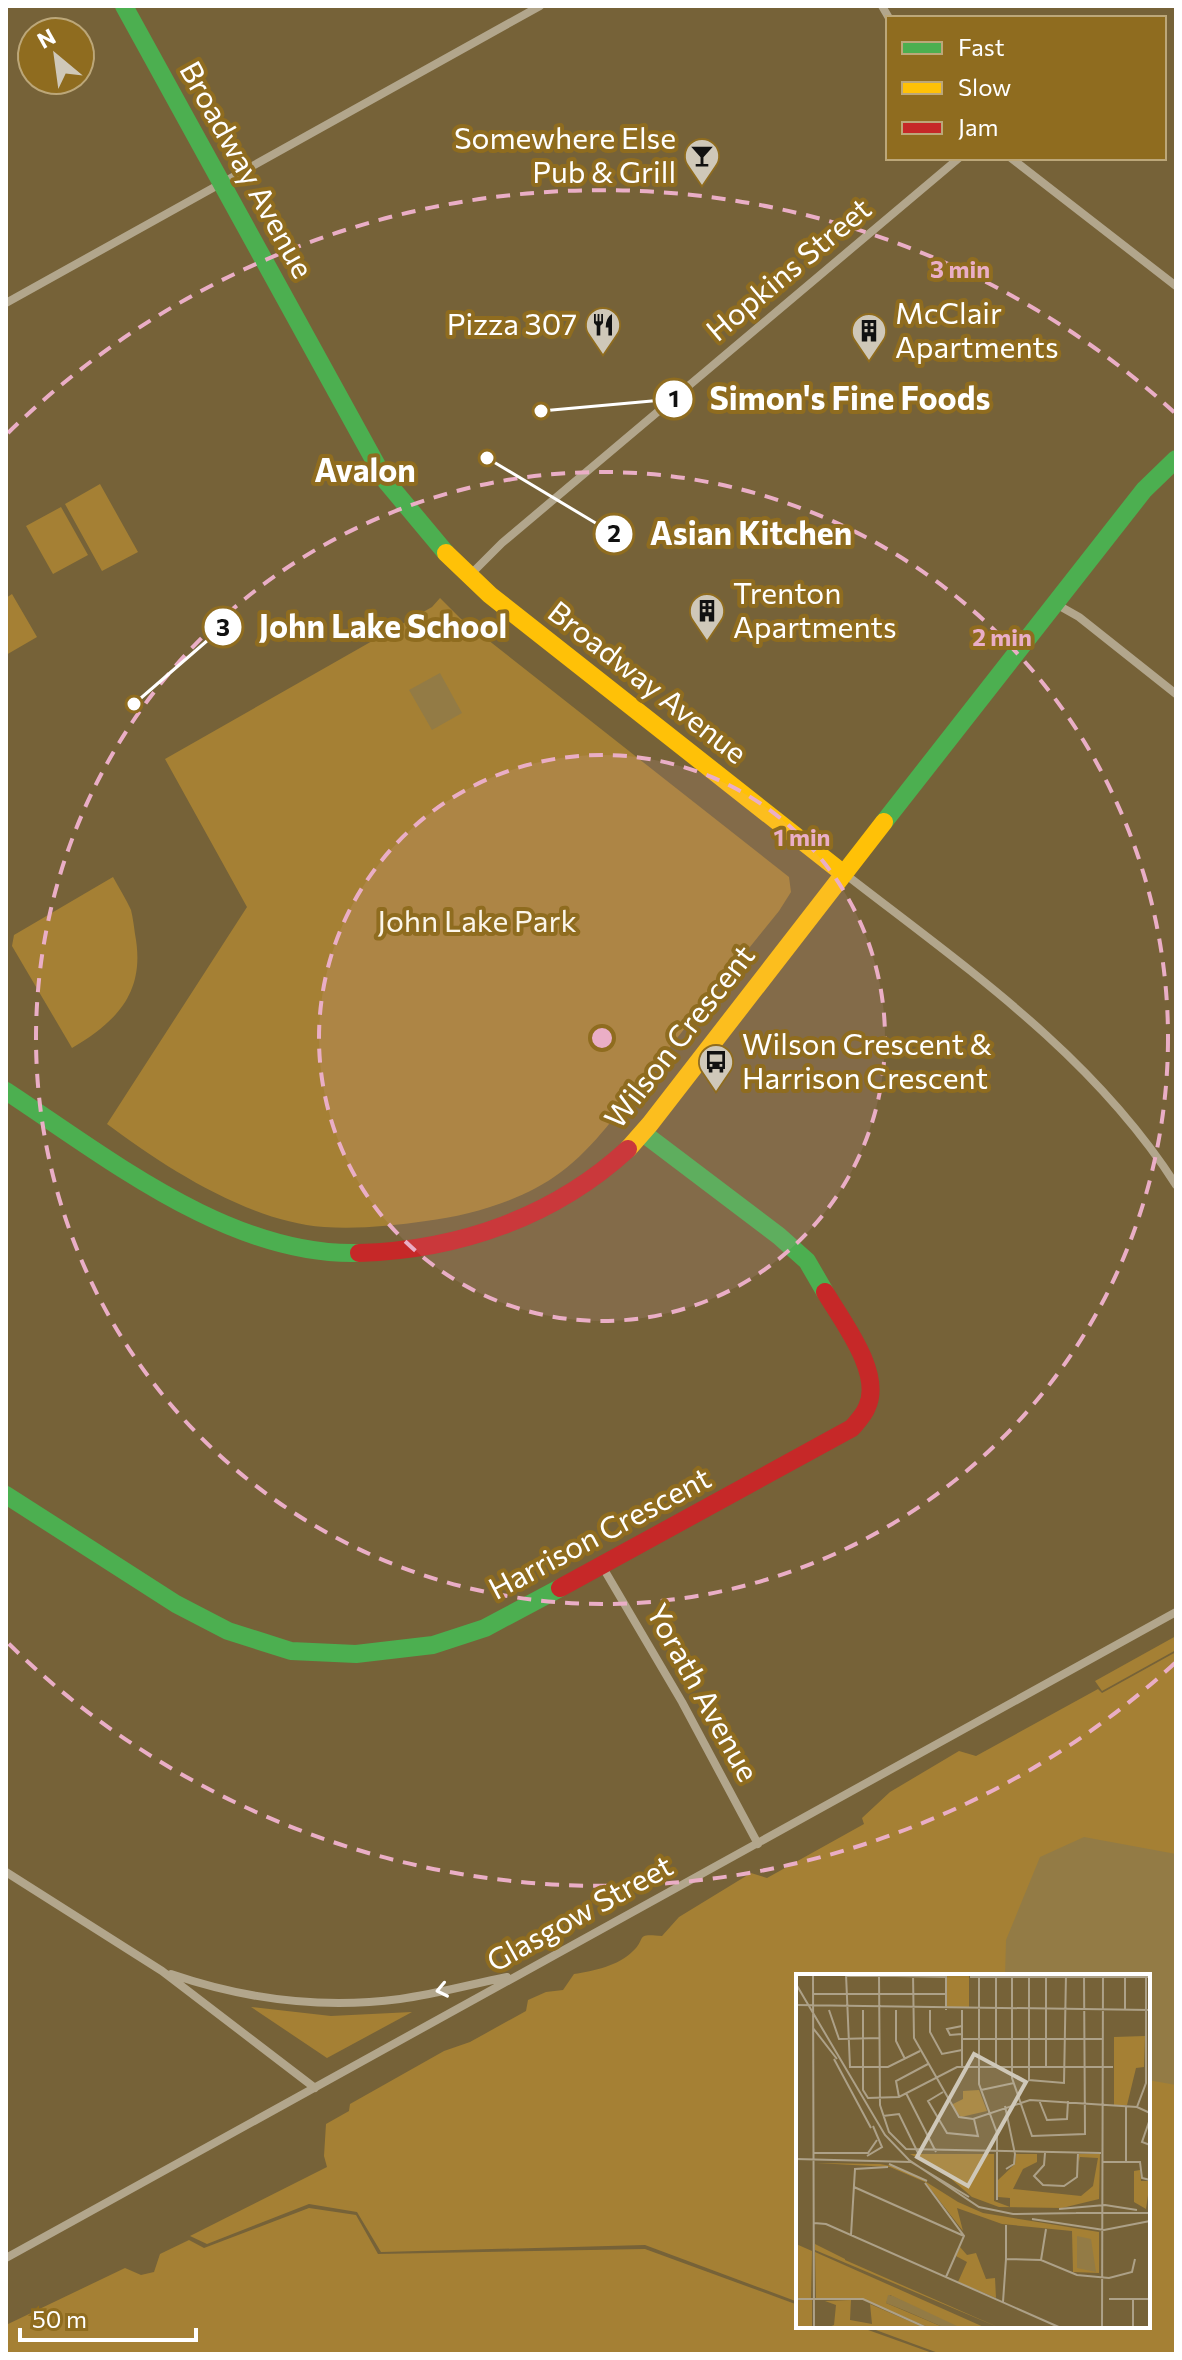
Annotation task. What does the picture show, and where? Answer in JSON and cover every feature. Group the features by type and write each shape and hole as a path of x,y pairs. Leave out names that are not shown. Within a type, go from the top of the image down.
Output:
{"street":[{"name":"Broadway Avenue","path":"124,6 385,480 436,544 469,576 1027,1017 1103,1089 1176,1185"},
{"path":"514,6 520,16"},
{"path":"6,303 540,6"},
{"name":"Hopkins Street","path":"469,576 502,543 957,160"},
{"path":"1014,160 1176,286"},
{"name":"Wilson Crescent","path":"6,1091 189,1206 252,1234 292,1246 349,1254 411,1250 475,1237 539,1211 591,1180 643,1133 1144,490 1176,459"},
{"path":"1055,603 1088,624 1176,694"},
{"name":"Harrison Crescent","path":"6,1495 176,1604 228,1631 291,1651 356,1654 433,1645 485,1628 852,1428 867,1408 871,1392 867,1364 807,1261 779,1236 643,1133"},
{"name":"Yorath Avenue","path":"602,1566 682,1702 758,1844"},
{"name":"Glasgow Street","path":"6,2258 1176,1612"},
{"path":"6,1872 162,1971 315,2088"},
{"path":"162,1971 246,1996 317,2003 399,1999 518,1975"}],"green space":[{"path":"100,484 138,552 102,571 65,504"},
{"path":"61,507 88,555 53,574 26,526"},
{"path":"12,594 37,637 6,655 6,598"},
{"name":"John Lake Park","path":"440,598 460,618 789,877 791,892 606,1127 561,1172 531,1191 497,1205 443,1218 362,1227 295,1223 266,1215 209,1190 155,1158 107,1124 247,907 165,759 432,607"},
{"path":"113,877 131,910 137,954 136,972 132,988 115,1015 72,1048 12,946 14,935"},
{"path":"1176,1636 1176,1650 1102,1691 1095,1681"},
{"path":"1176,1652 1176,2354 941,2354 870,2328 1150,2328 1150,1974 796,1974 796,2301 645,2245 381,2252 357,2212 309,2204 207,2244 190,2236 327,2167 324,2156 326,2124 349,2111 350,2104 444,2051 470,2042 526,2011 528,2000 546,1992 563,1990 574,1974 620,1960 633,1951 644,1936 662,1936 679,1917 751,1873 767,1878 864,1824 862,1818 890,1792 959,1751 976,1756 1098,1689 1102,1693"},
{"path":"251,2007 331,2016 412,2012 327,2058"},
{"path":"309,2208 356,2215 378,2254 645,2249 796,2304 796,2328 863,2328 935,2354 6,2354 6,2325 125,2268 141,2275 154,2272 160,2254 189,2240 204,2248"}],"shaded area":[{"path":"440,673 462,713 432,730 409,690"},
{"path":"1084,1837 1176,1854 1176,2085 1150,2080 1150,1974 1005,1974 1006,1940 1040,1857"}],"traffic: fast":[{"path":"124,6 385,480 446,553"},
{"path":"884,822 1144,490 1176,459"},
{"path":"6,1091 129,1173 218,1221 264,1239 311,1250 359,1253"},
{"path":"643,1133 779,1236 807,1261 825,1292"},
{"path":"6,1495 176,1604 228,1631 291,1651 356,1654 433,1645 485,1628 560,1588"}],"traffic: slow":[{"path":"446,553 490,595 844,874"},
{"path":"628,1149 884,822"}],"traffic: jam":[{"path":"359,1253 433,1245 503,1225 569,1194 628,1149"},
{"path":"560,1588 852,1428 867,1407 870,1379 850,1332 825,1292"}],"place":[{"name":"Somewhere Else Pub & Grill","path":"702,187"},
{"name":"Pizza 307","path":"603,356"},
{"name":"McClair Apartments","path":"869,362"},
{"name":"Simon's Fine Foods","path":"541,411"},
{"name":"Asian Kitchen","path":"487,458"},
{"name":"Trenton Apartments","path":"707,642"},
{"name":"John Lake School","path":"134,704"},
{"name":"Wilson Crescent & Harrison Crescent","path":"716,1093"}],"district":[{"name":"Avalon","path":"365,471"}]}
